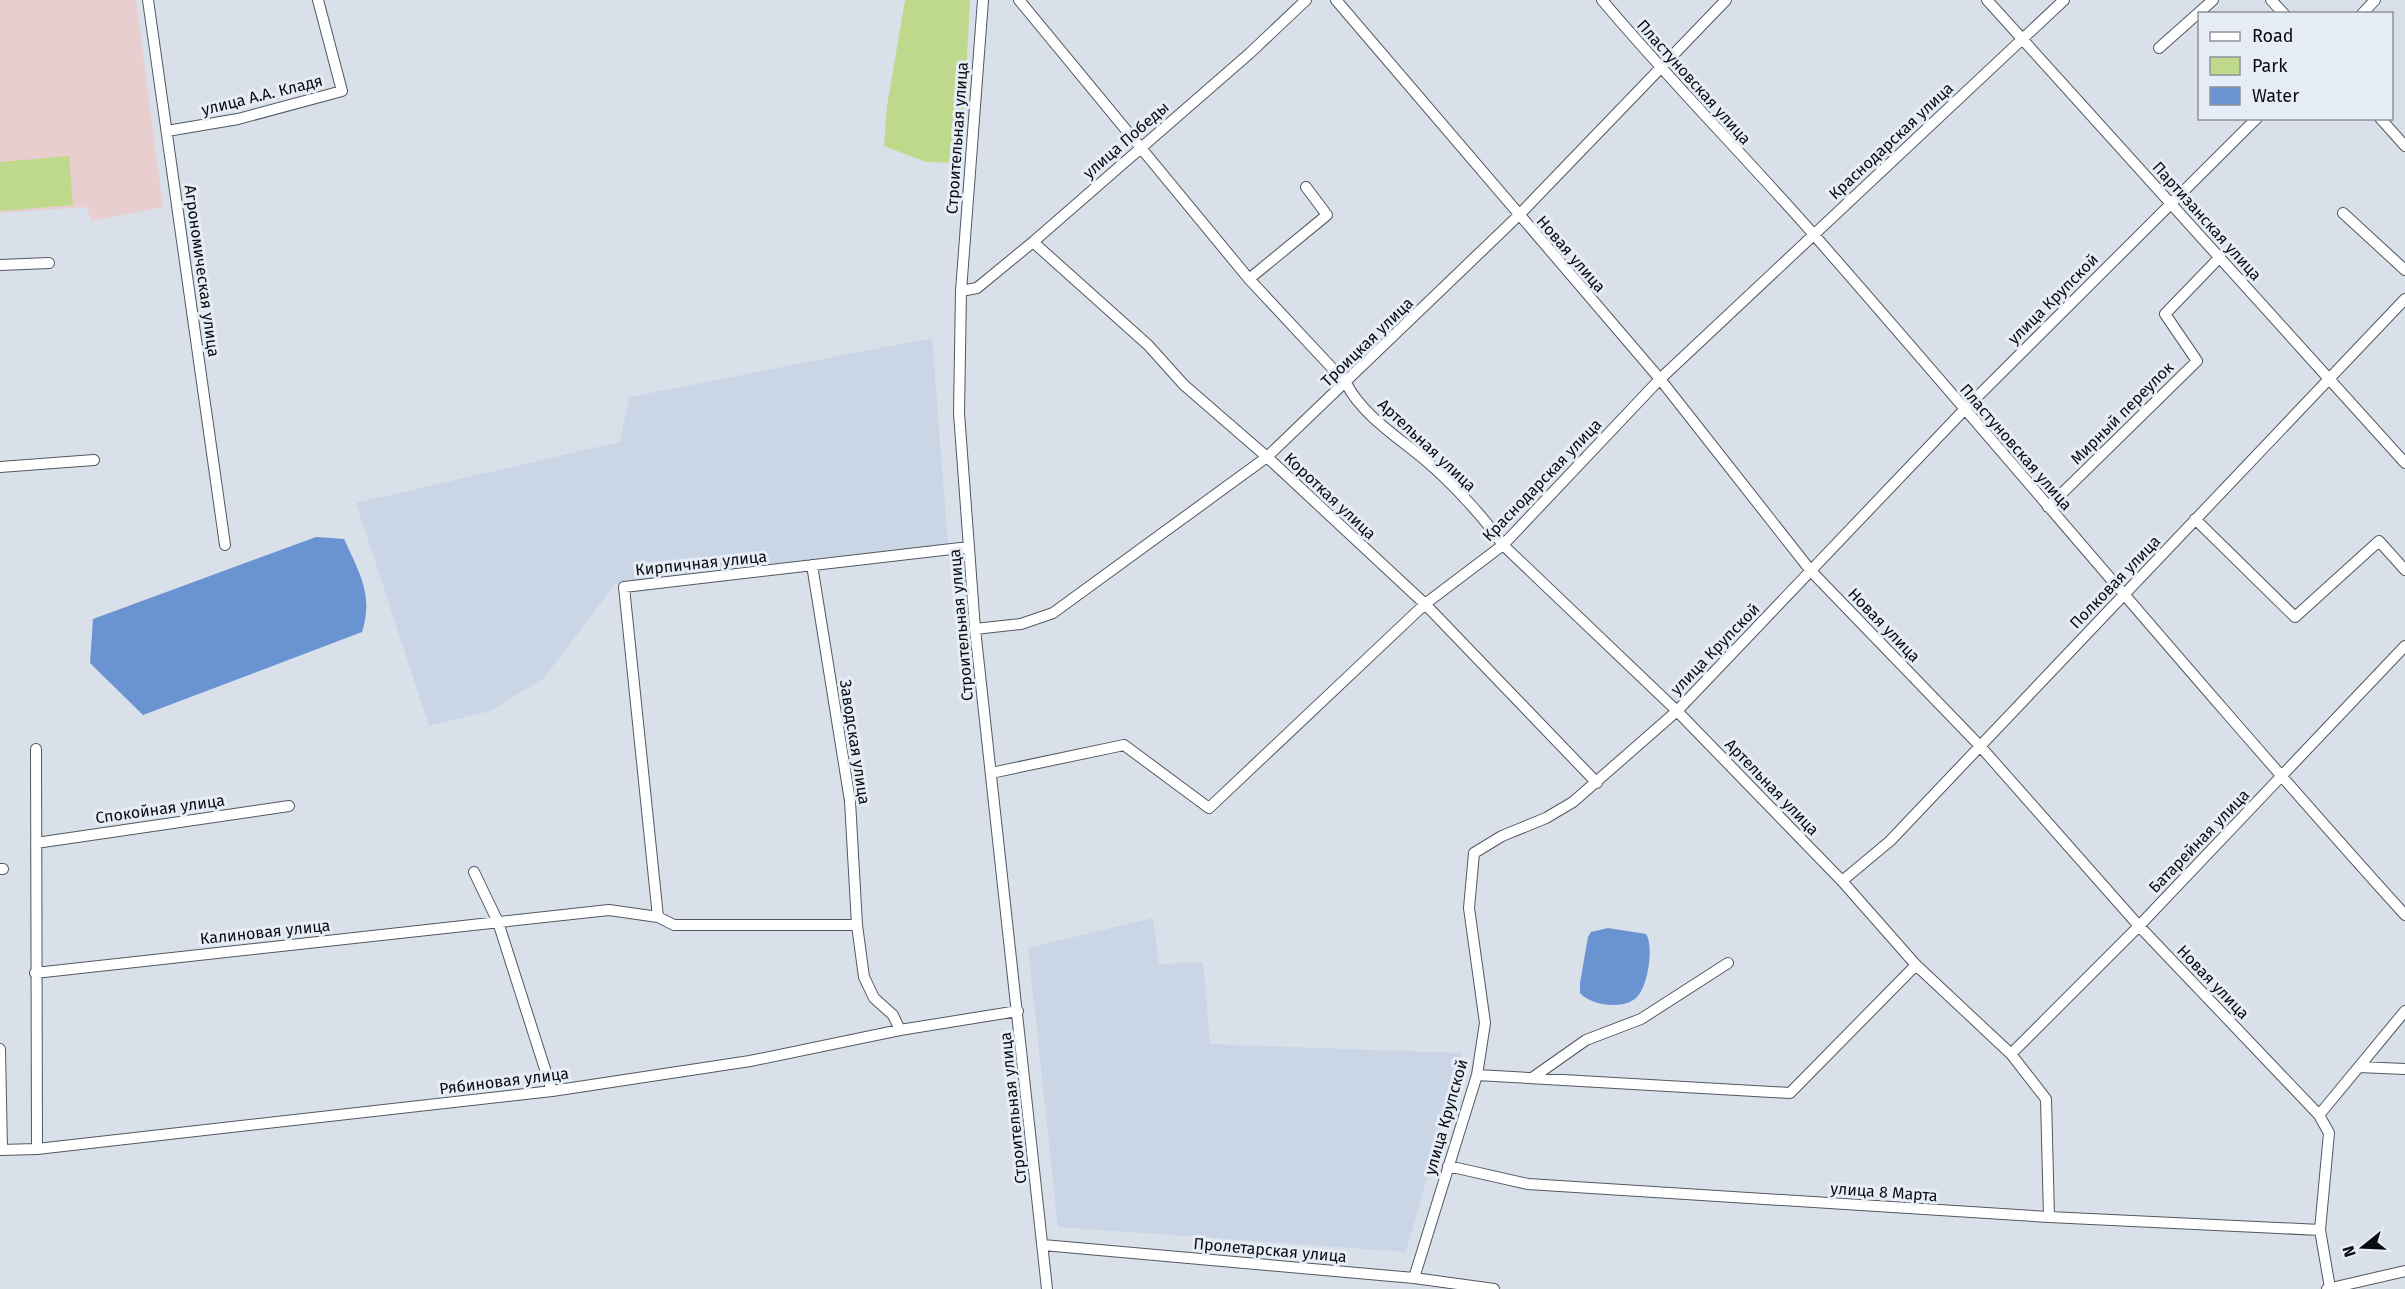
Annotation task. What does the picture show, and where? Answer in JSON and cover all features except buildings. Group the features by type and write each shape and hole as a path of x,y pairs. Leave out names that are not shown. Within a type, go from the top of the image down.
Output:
{"street":[{"name":"Агрономическая улица","path":"148,0 225,545"},
{"name":"улица А.А. Кладя","path":"167,131 238,119 342,91 318,0"},
{"name":"Строительная улица","path":"983,0 960,291 959,413 975,629 1047,1289"},
{"name":"Артельная улица","path":"1019,0 1249,279 1346,383 1352,396 1403,444 1425,460 1493,531 1503,545 1677,711 1842,881 1916,965 2011,1054 2046,1099 2049,1217"},
{"name":"улица Победы","path":"960,291 977,288 1033,242 1250,53 1306,0"},
{"name":"Новая улица","path":"1336,0 1518,216 1660,379 1811,571 1980,746 2139,926 2319,1115 2329,1133 2320,1230 2328,1288"},
{"name":"Пластуновская улица","path":"1602,0 1661,70 1813,234 2281,778 2405,915"},
{"name":"Троицкая улица","path":"975,629 1021,624 1053,613 1267,457 1518,216 1726,0"},
{"name":"Партизанская улица","path":"1987,0 2405,463"},
{"name":"Краснодарская улица","path":"991,772 1124,745 1209,808 1425,604 1503,545 1660,379 2064,0"},
{"path":"2200,12 2213,0"},
{"path":"2271,0 2282,12"},
{"path":"2364,12 2375,0"},
{"path":"2159,48 2198,13"},
{"name":"улица Крупской","path":"1414,1278 1477,1075 1485,1023 1469,908 1474,853 1502,836 1545,818 1573,802 1677,711 1964,410 2255,120"},
{"path":"2382,120 2405,146"},
{"path":"1249,279 1327,215 1306,187"},
{"path":"2343,213 2405,270"},
{"name":"Короткая улица","path":"1033,242 1148,345 1184,385 1267,457 1425,604 1597,783"},
{"name":"Мирный переулок","path":"2048,507 2197,361 2165,314 2220,257"},
{"path":"0,265 49,263"},
{"name":"Полковая улица","path":"1842,881 1890,841 2405,299"},
{"path":"0,467 94,460"},
{"path":"2195,519 2295,617 2379,541 2405,570"},
{"name":"Кирпичная улица","path":"658,917 624,587 969,547"},
{"name":"Заводская улица","path":"812,565 850,801 857,925 864,977 874,998 893,1015 900,1030"},
{"name":"Батарейная улица","path":"2011,1054 2139,926 2405,646"},
{"path":"36,749 37,1149"},
{"name":"Спокойная улица","path":"36,843 289,806"},
{"path":"474,872 498,922 552,1091"},
{"name":"Калиновая улица","path":"35,973 609,910 658,917 674,925 857,925"},
{"path":"1532,1078 1586,1040 1641,1019 1728,963"},
{"path":"1477,1075 1790,1093 1916,965"},
{"name":"Рябиновая улица","path":"1,1150 37,1149 552,1091 750,1061 900,1030 1018,1011"},
{"path":"2319,1115 2405,1011"},
{"path":"0,1048 1,1150"},
{"path":"2359,1067 2405,1069"},
{"name":"улица 8 Марта","path":"1448,1166 1528,1184 2049,1217 2320,1230"},
{"name":"Пролетарская улица","path":"1043,1245 1414,1278 1494,1289"},
{"path":"2328,1288 2405,1271"}],"shaded area":[{"path":"0,0 136,0 163,207 92,221 86,207 0,213"},
{"path":"932,338 948,546 615,584 544,678 490,711 429,726 356,503 620,442 629,397"},
{"path":"1153,918 1159,964 1203,962 1210,1044 1462,1053 1406,1252 1058,1227 1028,948"}],"green space":[{"path":"905,0 970,0 963,136 958,163 926,162 884,146 887,106"},
{"path":"69,156 73,205 0,211 0,162"}],"water":[{"path":"316,537 344,539 366,595 362,632 143,715 90,663 93,619"},
{"path":"1608,928 1646,934 1650,947 1647,975 1641,992 1625,1004 1608,1005 1592,1001 1580,993 1588,937 1591,932"}]}
